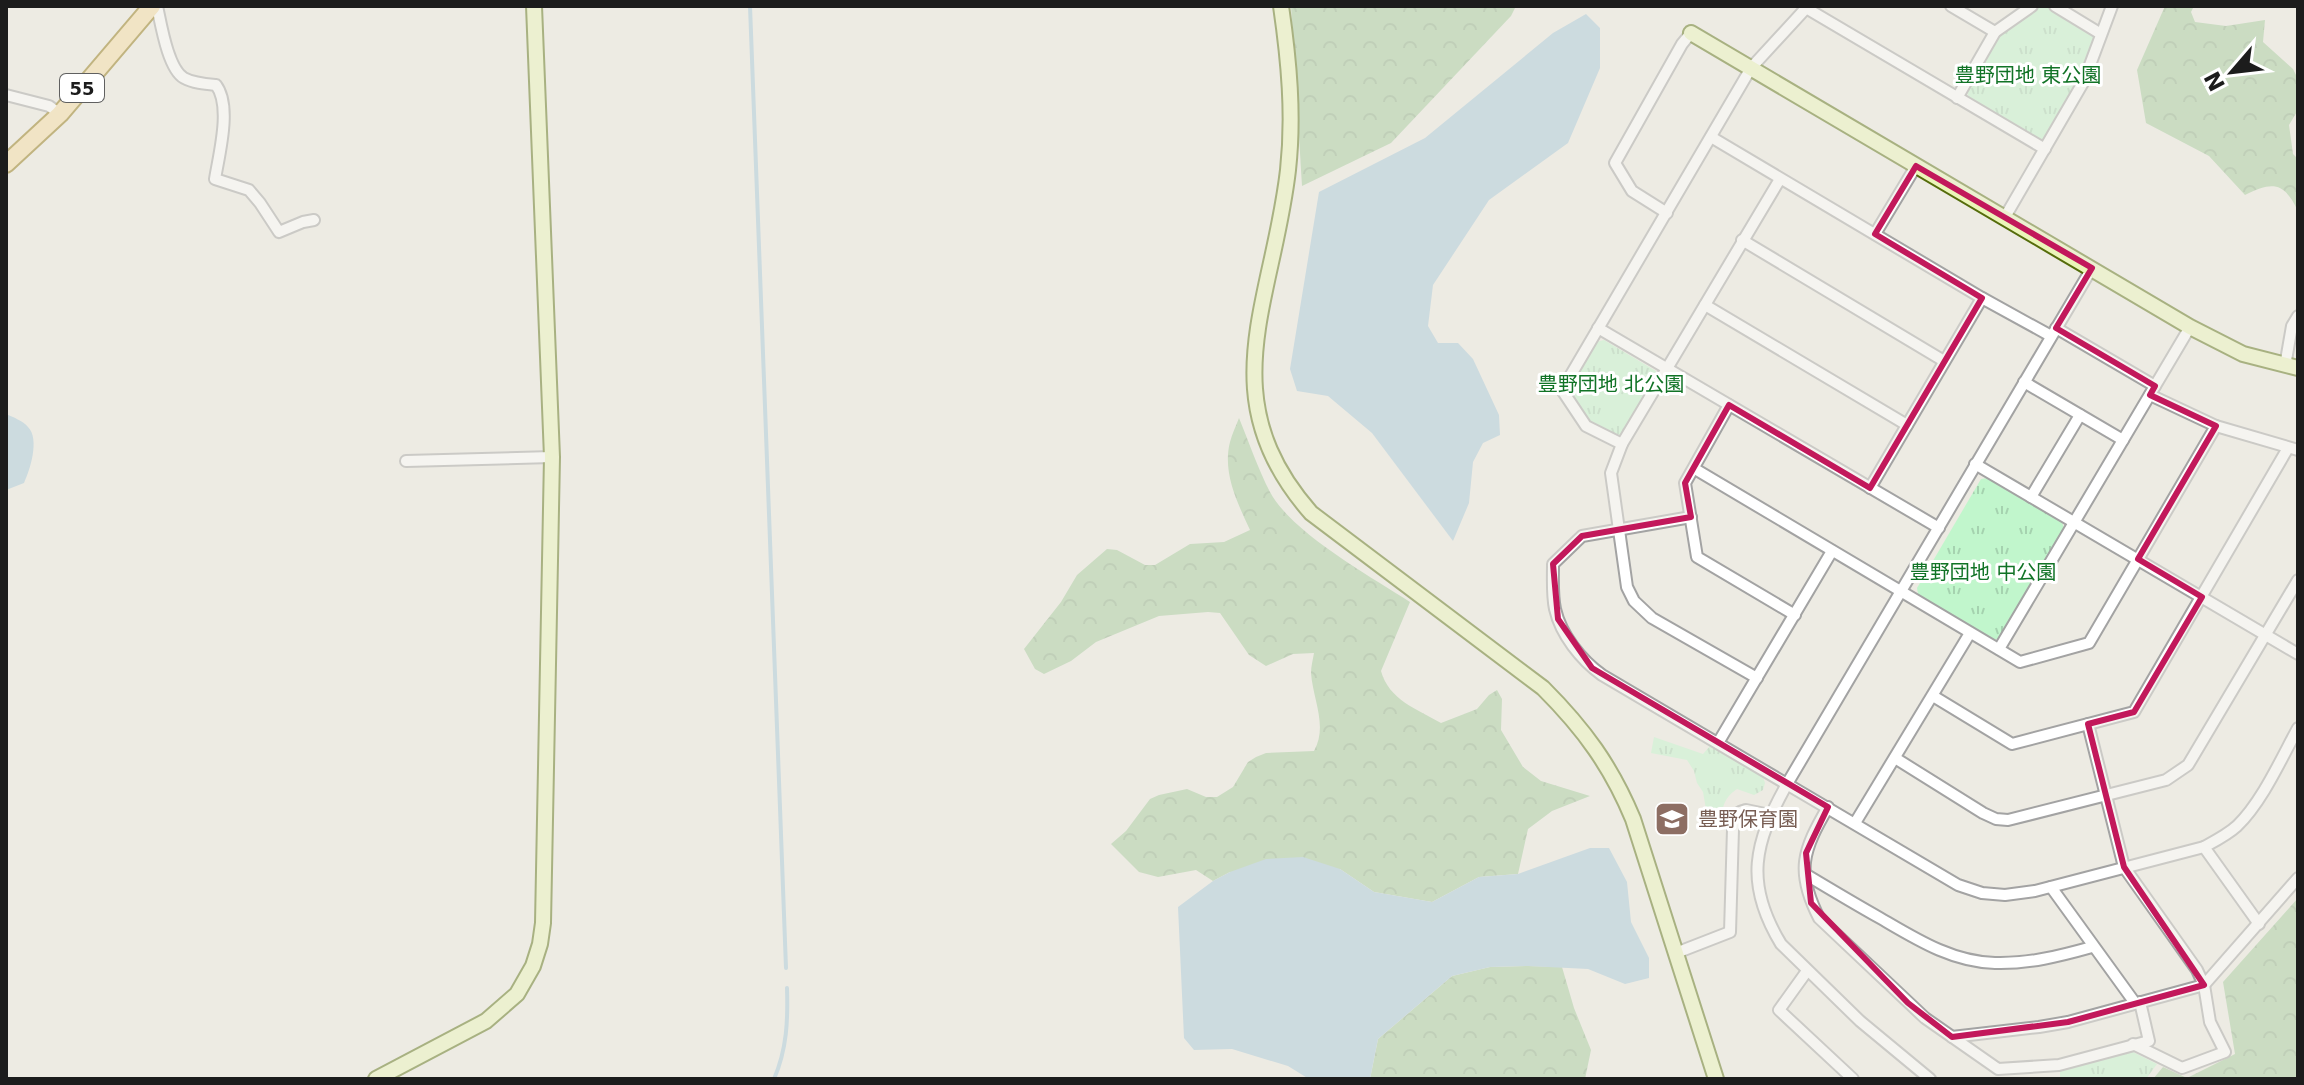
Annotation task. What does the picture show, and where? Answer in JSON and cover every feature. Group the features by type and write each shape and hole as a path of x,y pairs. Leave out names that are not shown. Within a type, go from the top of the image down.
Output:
{"main road":[{"name":"55","path":"6,164 60,114 148,8"}],"street":[{"path":"376,1079 486,1021 517,994 533,966 540,944 552,457 534,6"},
{"path":"1281,6 1291,92 1290,150 1280,219 1253,355 1254,398 1268,448 1287,484 1311,513 1543,688 1594,745 1622,792 1633,819 1716,1079"},
{"path":"1951,6 1995,32"},
{"path":"1957,98 1995,32 2032,6"},
{"path":"2055,6 2101,34"},
{"path":"2005,217 2084,81 2112,6"},
{"path":"1622,444 1586,426 1562,390 1751,68 1807,7 2045,149"},
{"path":"148,8 177,72 192,81 216,85 222,95 223,131 215,179 249,190 279,232 314,220"},
{"path":"1667,213 1632,191 1615,163 1691,33 2190,327 2235,350 2291,367 2292,326 2298,316"},
{"path":"6,95 49,106 60,114"},
{"path":"1711,137 1982,298 2054,332 2216,426 2293,449 2134,712 2012,744 1933,696"},
{"path":"1875,234 1916,166"},
{"path":"1757,678 1643,610 1627,587 1611,473 1622,444 1780,179"},
{"path":"1742,240 1944,361"},
{"path":"1922,1077 1781,944 1772,930 1759,895 1760,842 1787,784 2092,268"},
{"path":"1870,488 1982,298"},
{"path":"1705,305 1907,425"},
{"path":"1999,649 2190,327"},
{"path":"1598,328 1939,528"},
{"path":"2024,382 2123,440"},
{"path":"1729,405 1685,483 1697,557 1795,615"},
{"path":"2031,497 2080,415"},
{"path":"1695,469 2020,662 2089,643 2216,426"},
{"path":"406,461 552,457"},
{"path":"1975,464 2298,654"},
{"path":"1691,517 1582,536 1553,564 1555,606 1564,630 1582,658 1592,668 1958,885 1982,893 2005,895 2051,887 2204,847 2240,823 2256,802 2298,728"},
{"path":"1718,743 1832,551"},
{"path":"1895,758 1983,813 2008,820 2166,780 2188,765 2298,580"},
{"path":"1855,823 1970,633"},
{"path":"2088,724 2124,867 2197,970 2204,985 2210,1022 2225,1052 2182,1068 2133,1044"},
{"path":"1828,807 1809,839 1806,853 1805,874 1811,903 1819,918 1925,1018 1998,1069 2059,1065 2149,1041 2138,1003 2092,947 2051,887"},
{"path":"1676,953 1730,932 1733,829 1740,812 1746,810 1770,815"},
{"path":"2204,847 2259,924"},
{"path":"1805,874 1929,947 1969,960 2023,962 2053,958 2092,947"},
{"path":"1952,1037 2068,1022 2204,985 2298,878"},
{"path":"1807,971 1779,1010 1853,1079"}],"highlighted area":[{"path":"1916,166 2092,268 2056,328 2155,386 2150,395 2216,426 2138,559 2202,597 2134,712 2088,724 2124,867 2204,985 2068,1022 1952,1037 1908,1003 1811,903 1806,853 1828,807 1592,668 1558,619 1553,564 1582,536 1691,517 1685,483 1729,405 1870,488 1982,298 1875,234"}],"green space":[{"path":"1291,6 1516,6 1511,16 1391,143 1302,186"},
{"name":"豊野団地 東公園","path":"2040,6 2045,6 2094,38 2080,74 2044,140 2038,140 1969,98 1967,92 1999,36"},
{"path":"2165,6 2194,6 2191,12 2195,22 2226,26 2265,20 2263,42 2293,69 2298,79 2298,110 2289,125 2293,154 2298,159 2298,211 2288,194 2277,187 2270,186 2245,195 2209,156 2146,123 2137,70"},
{"name":"豊野団地 北公園","path":"1604,340 1656,371 1657,376 1622,435 1618,436 1590,421 1569,391 1596,342"},
{"path":"1239,418 1270,492 1281,507 1333,553 1410,602 1381,671 1397,697 1441,723 1477,709 1497,690 1502,699 1501,730 1523,767 1541,781 1590,796 1552,811 1528,829 1518,874 1479,877 1432,902 1374,892 1340,869 1230,872 1213,881 1196,870 1158,877 1139,872 1111,844 1126,831 1150,799 1187,789 1206,797 1217,797 1233,787 1248,762 1256,757 1266,753 1314,751 1318,742 1320,722 1311,673 1314,653 1293,654 1266,666 1249,655 1220,613 1159,616 1096,642 1071,661 1044,674 1035,669 1024,649 1061,602 1077,575 1107,549 1117,550 1145,565 1155,565 1190,544 1224,542 1250,530 1232,488 1228,465 1230,442"},
{"name":"豊野団地 中公園","path":"1987,478 2062,522 2064,528 2001,638 1993,640 1918,594 1917,588 1981,479"},
{"path":"1654,737 1703,754 1710,746 1763,777 1763,790 1754,795 1737,789 1726,801 1721,826 1709,827 1703,792 1694,771 1687,760 1651,753"},
{"path":"2298,898 2298,1079 2153,1079 2163,1067 2187,1078 2235,1054 2223,982"},
{"path":"1490,967 1562,967 1591,1050 1585,1079 1370,1079 1378,1039 1452,976"},
{"path":"2123,1051 2133,1052 2157,1064 2146,1079 2060,1079 2060,1070"}],"water":[{"path":"1586,14 1600,28 1600,68 1568,143 1489,200 1433,285 1428,326 1438,343 1458,343 1473,359 1499,415 1500,435 1483,443 1473,462 1469,503 1453,541 1372,433 1328,396 1297,391 1290,369 1319,192 1425,138 1553,33"},
{"path":"6,414 28,427 34,447 24,483 6,490"},
{"path":"1590,848 1609,848 1627,882 1631,922 1649,958 1649,978 1625,984 1588,969 1528,966 1490,967 1452,976 1378,1039 1370,1079 1309,1079 1288,1066 1232,1049 1194,1050 1184,1038 1178,907 1230,872 1266,859 1303,857 1340,869 1374,892 1432,902 1479,877 1518,874"}],"waterway":[{"path":"750,6 786,968"},
{"path":"774,1079 786,1034 787,988"}],"place":[{"name":"豊野保育園","path":"1672,819"}]}
